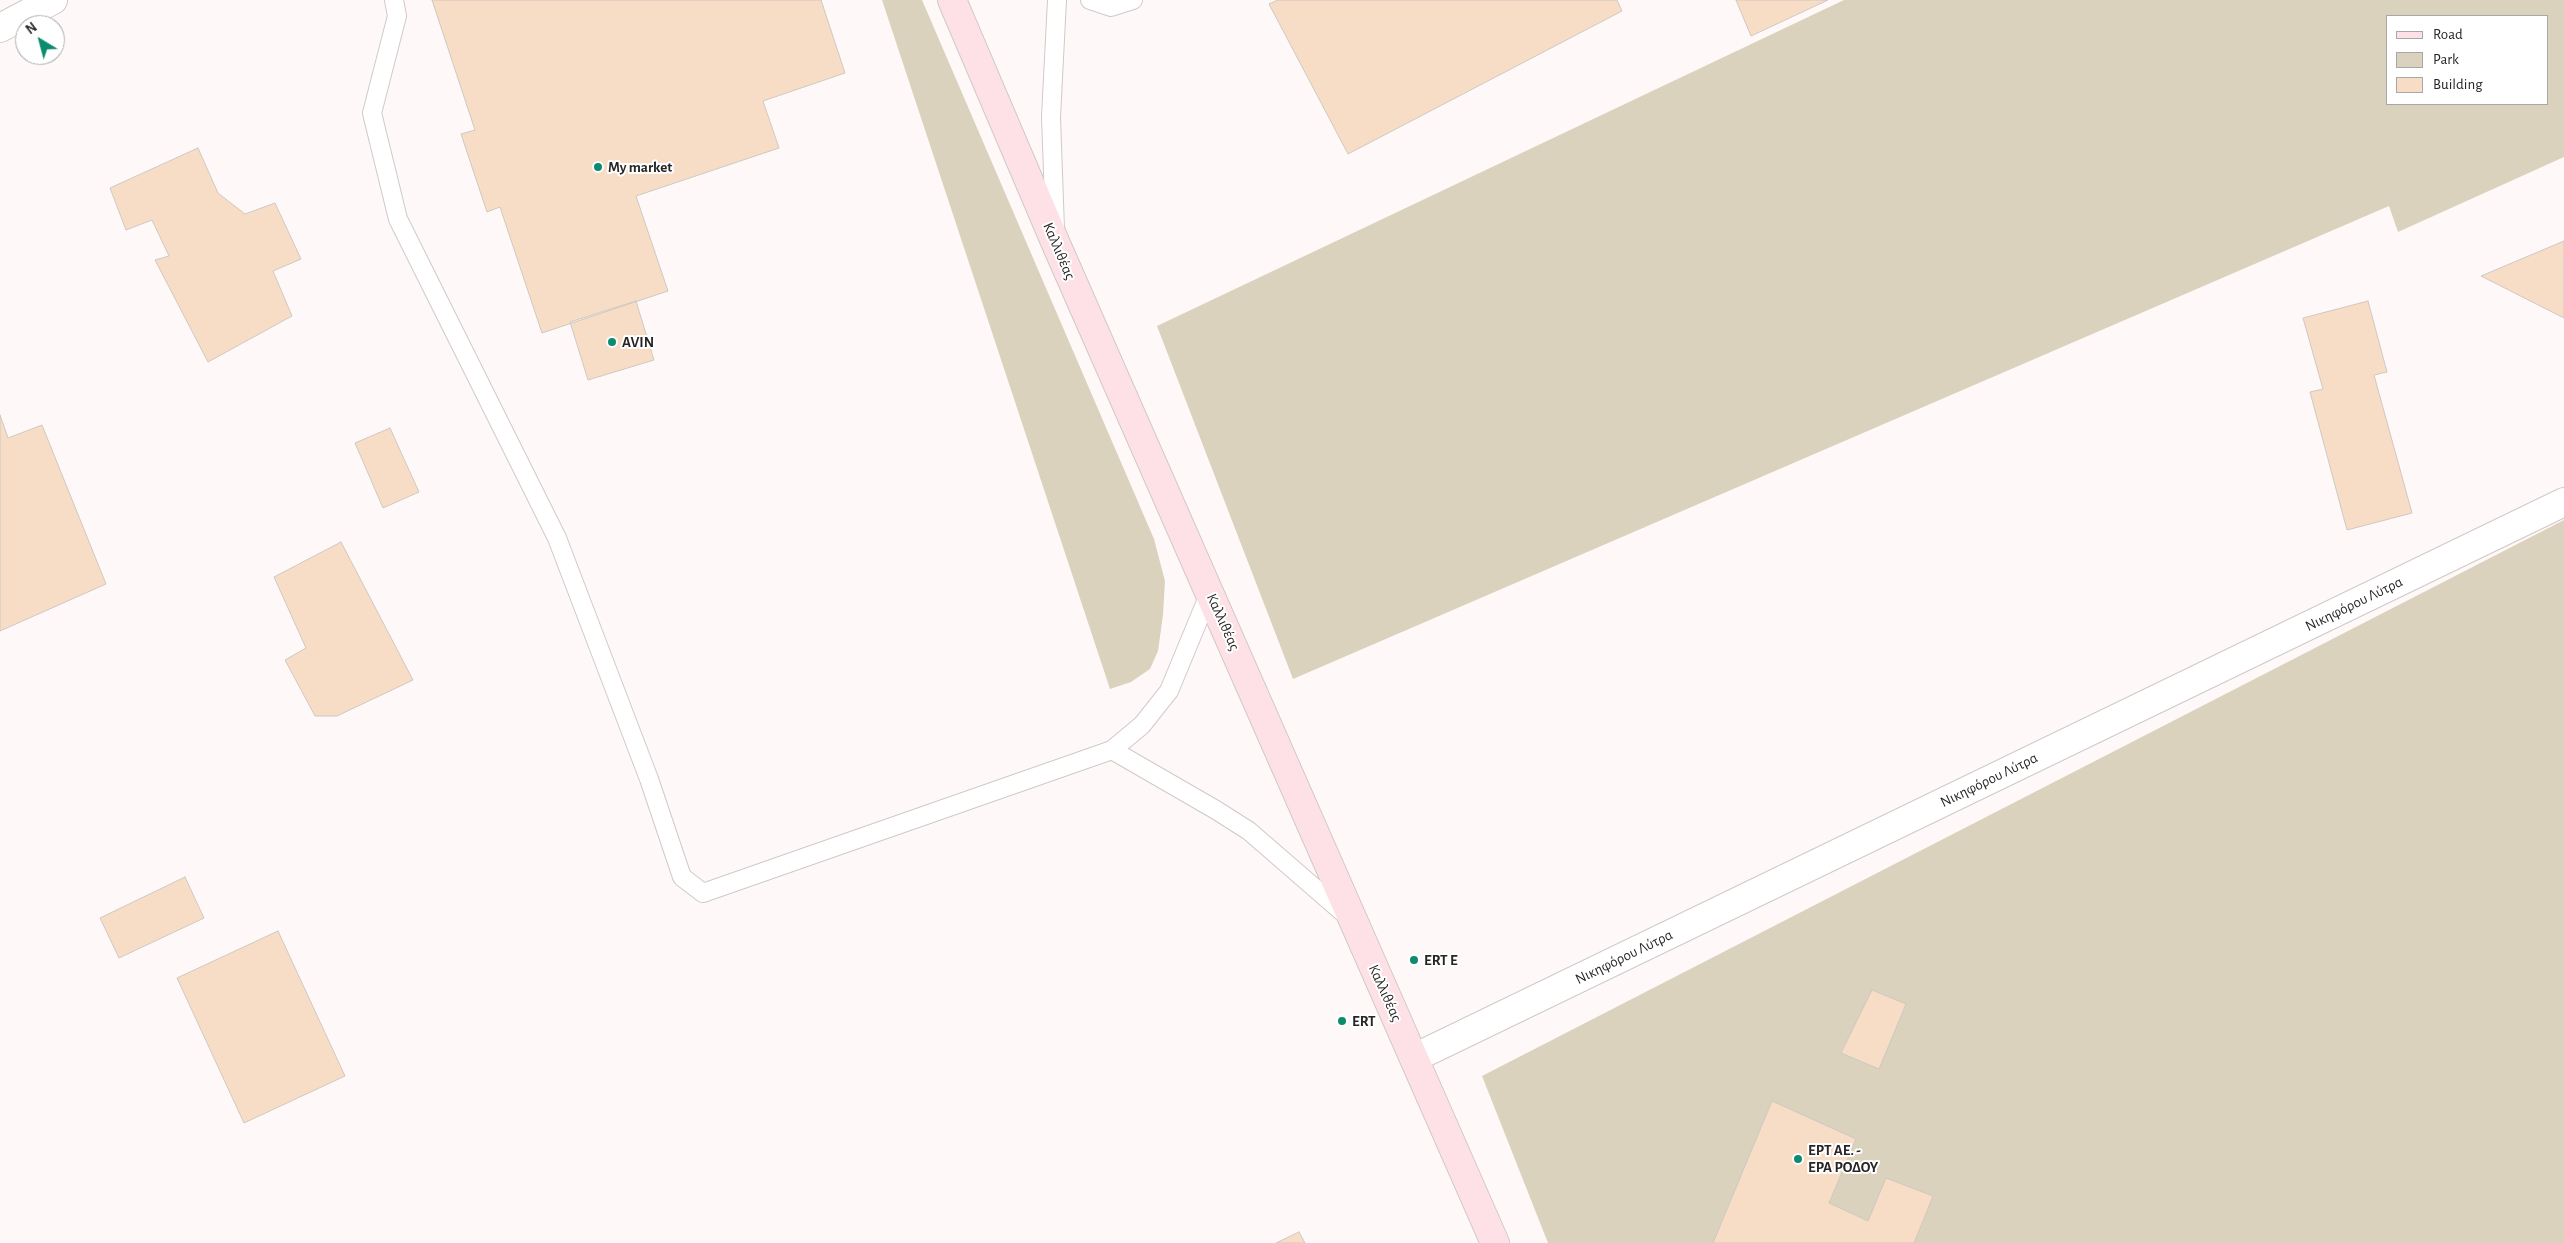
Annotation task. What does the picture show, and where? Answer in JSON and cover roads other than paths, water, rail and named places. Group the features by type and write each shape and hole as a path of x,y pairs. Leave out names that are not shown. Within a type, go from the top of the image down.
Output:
{"main road":[{"name":"Καλλιθέας","path":"952,0 1056,244 1495,1243"}],"street":[{"path":"0,28 53,0"},
{"name":"Νικηφόρου Λύτρα","path":"1414,1058 2564,502"}],"lane":[{"path":"394,0 397,16 372,113 398,219 557,538 649,779 682,877 703,893 1112,750 1142,725 1170,690 1210,592"},
{"path":"1056,244 1051,117 1057,0"},
{"path":"1090,0 1111,6 1133,0"},
{"path":"1112,750 1249,831 1355,923"}],"place":[{"name":"My market","path":"598,167"},
{"name":"AVIN","path":"612,342"},
{"name":"ERT E","path":"1414,960"},
{"name":"ERT","path":"1342,1021"},
{"name":"ΕΡΤ ΑΕ. - ΕΡΑ ΡΟΔΟΥ","path":"1798,1159"}]}
